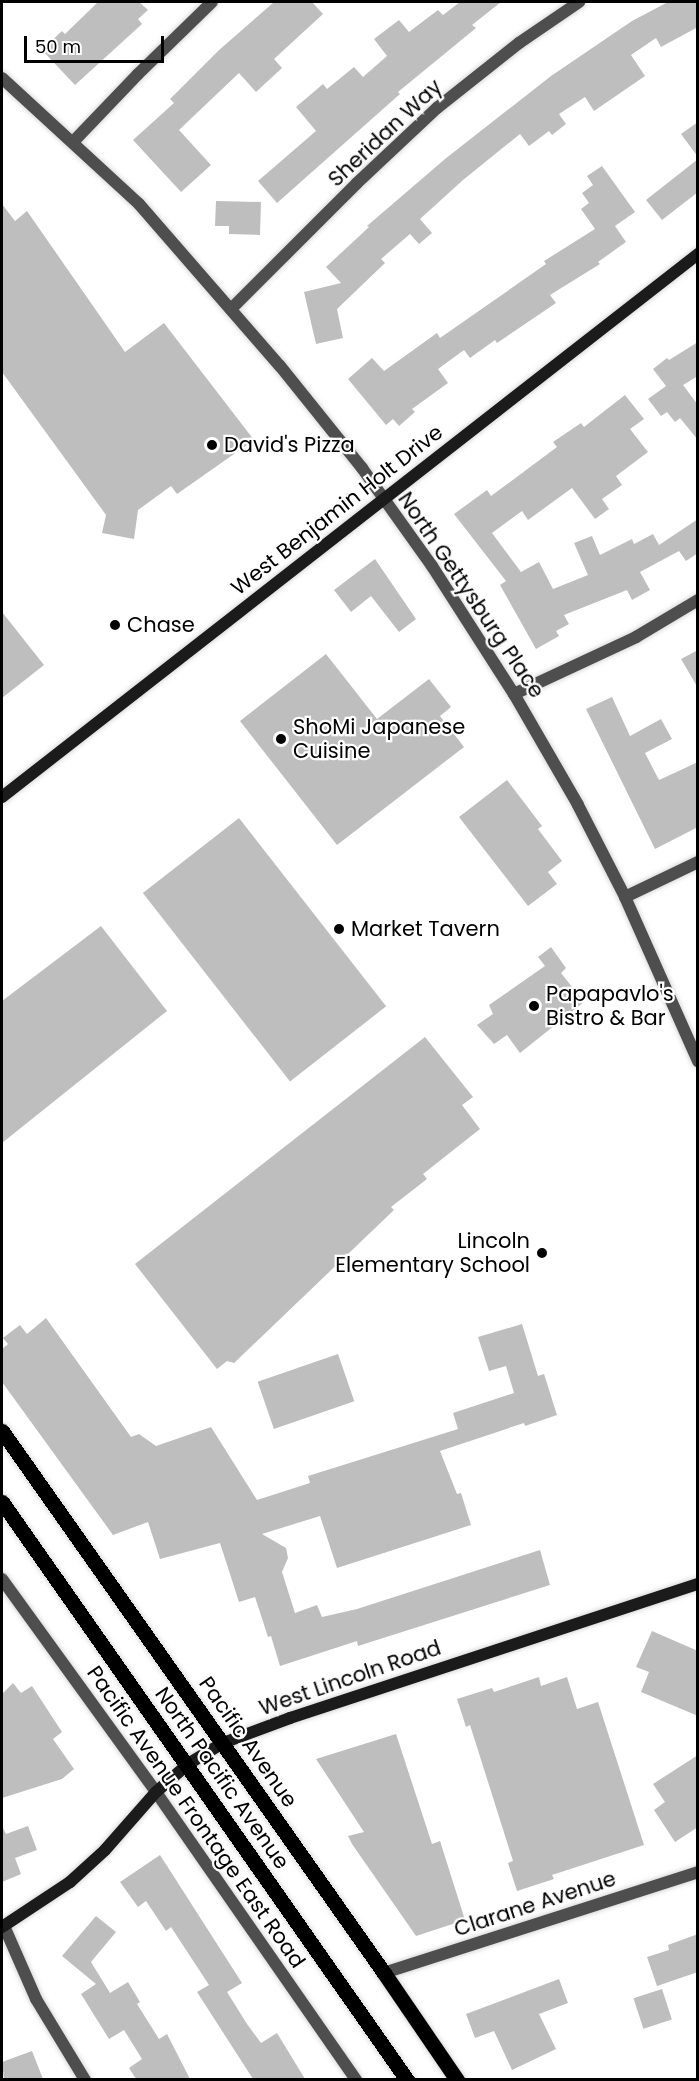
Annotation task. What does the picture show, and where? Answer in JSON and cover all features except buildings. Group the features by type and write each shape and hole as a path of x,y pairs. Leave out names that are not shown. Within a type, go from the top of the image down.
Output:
{"main road":[{"name":"West Benjamin Holt Drive","path":"2,797 698,254"},
{"name":"Pacific Avenue","path":"2,1431 224,1743 457,2079"},
{"name":"North Pacific Avenue","path":"2,1502 407,2079"},
{"name":"West Lincoln Road","path":"3,1927 70,1882 105,1850 156,1792 188,1764 224,1743 290,1718 698,1584"}],"street":[{"path":"74,142 138,74 212,2"},
{"name":"Sheridan Way","path":"231,309 357,183 437,108 519,43 579,2"},
{"name":"North Gettysburg Place","path":"2,78 139,204 280,366 384,498 476,632 578,805 625,897 698,1061"},
{"path":"514,694 636,637 698,600"},
{"path":"625,897 698,862"},
{"name":"Pacific Avenue Frontage East Road","path":"2,1579 156,1792 356,2079"},
{"name":"Clarane Avenue","path":"384,1973 698,1872"},
{"path":"3,1927 36,1999 85,2079"}],"place":[{"name":"David's Pizza","path":"212,445"},
{"name":"Chase","path":"115,625"},
{"name":"ShoMi Japanese Cuisine","path":"281,739"},
{"name":"Market Tavern","path":"339,929"},
{"name":"Papapavlo's Bistro & Bar","path":"534,1006"},
{"name":"Lincoln Elementary School","path":"542,1253"}]}
